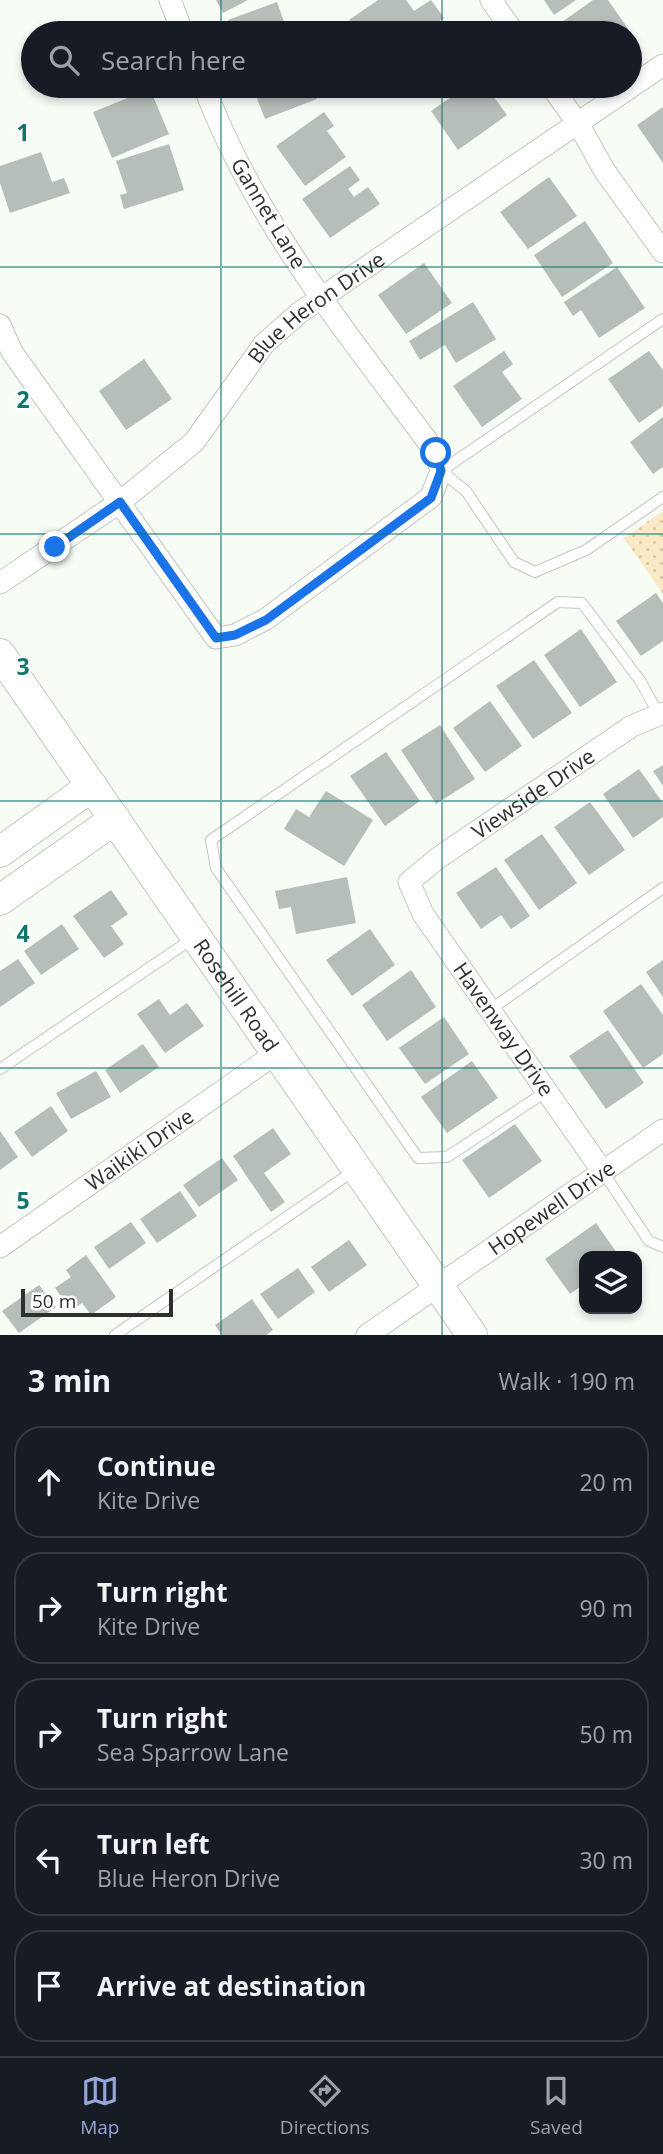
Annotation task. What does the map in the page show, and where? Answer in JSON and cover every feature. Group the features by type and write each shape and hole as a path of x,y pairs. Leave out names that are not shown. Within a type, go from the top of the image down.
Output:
{"street":[{"path":"170,0 178,21"},
{"path":"491,0 506,21"},
{"name":"Blue Heron Drive","path":"642,80 663,65"},
{"name":"Gannet Lane","path":"210,98 258,203 322,298 436,453 441,471"},
{"path":"560,98 579,125 604,170 663,252"},
{"name":"Blue Heron Drive","path":"0,583 120,502 194,442 264,344 299,313 617,98"},
{"path":"0,325 12,352 216,638 235,635 266,620 431,498 441,471"},
{"name":"Rosehill Road","path":"0,654 472,1335"},
{"name":"Viewside Drive","path":"409,882 438,858 632,726 661,714"},
{"path":"0,852 92,786"},
{"path":"0,900 115,819"},
{"name":"Havenway Drive","path":"409,882 423,914 603,1172"},
{"name":"Waikiki Drive","path":"0,1247 278,1052"},
{"name":"Hopewell Drive","path":"366,1335 663,1130"}],"lane":[{"path":"663,319 441,471 466,491 514,562 535,572 586,550 663,497"},
{"path":"547,1091 447,1157 418,1158 216,868 211,840 558,602 582,603 641,682 661,714"},
{"path":"491,1009 663,888"},
{"path":"0,1069 197,936"},
{"path":"115,1335 358,1168"},
{"path":"603,1172 649,1241 663,1247"}],"shaded area":[{"path":"663,511 663,594 624,538"}],"building":[{"path":"216,0 248,0 223,13"},
{"path":"378,0 406,0 414,11 431,0 444,18 440,21 349,20"},
{"path":"544,0 576,0 554,15"},
{"path":"593,0 608,0 623,21 563,21"},
{"path":"277,2 284,21 228,21"},
{"path":"128,98 154,98 169,134 112,158 93,112"},
{"path":"257,98 317,98 317,99 265,119"},
{"path":"450,98 495,98 507,115 458,150 431,111"},
{"path":"663,107 663,163 637,125"},
{"path":"324,112 334,126 327,131 346,157 305,186 276,146"},
{"path":"169,144 184,190 124,209 120,195 127,193 116,161"},
{"path":"41,152 52,182 64,178 70,193 10,213 0,183 0,166"},
{"path":"350,166 360,180 348,189 354,197 368,187 380,204 330,238 302,199"},
{"path":"549,177 577,216 528,249 500,212"},
{"path":"585,221 613,263 562,297 534,255"},
{"path":"424,263 452,303 406,334 378,295"},
{"path":"617,267 645,308 599,338 581,310 573,316 564,302"},
{"path":"473,302 496,339 456,363 445,345 420,360 409,341"},
{"path":"504,351 513,364 502,372 522,399 482,427 453,386"},
{"path":"649,351 663,370 663,406 639,423 608,379"},
{"path":"144,359 172,399 126,430 99,391"},
{"path":"663,417 663,467 653,474 630,442"},
{"path":"656,593 663,603 663,641 641,656 616,621"},
{"path":"581,629 617,682 580,707 544,655"},
{"path":"534,660 572,713 533,739 496,686"},
{"path":"490,701 522,746 485,772 453,728"},
{"path":"440,725 475,779 436,804 401,750"},
{"path":"386,752 420,801 385,826 350,776"},
{"path":"663,765 663,786 653,771"},
{"path":"639,769 663,803 663,817 633,838 603,794"},
{"path":"326,791 373,820 344,866 284,829 296,809 309,817"},
{"path":"590,802 625,850 589,875 554,827"},
{"path":"542,834 577,883 539,910 504,860"},
{"path":"496,867 530,916 511,929 501,915 481,929 456,893"},
{"path":"347,877 356,923 296,934 291,907 279,909 275,891"},
{"path":"111,890 128,914 111,926 124,944 104,958 73,916"},
{"path":"62,924 79,949 41,975 24,951"},
{"path":"370,929 395,965 352,996 326,960"},
{"path":"18,959 35,983 0,1007 0,971"},
{"path":"663,960 663,997 646,972"},
{"path":"411,970 436,1007 387,1041 362,1005"},
{"path":"641,984 663,1015 663,1054 643,1068 603,1011"},
{"path":"159,999 170,1015 187,1003 204,1026 165,1053 137,1014"},
{"path":"444,1017 469,1054 425,1084 399,1048"},
{"path":"608,1030 644,1083 606,1109 569,1056"},
{"path":"143,1044 159,1067 120,1093 105,1070"},
{"path":"472,1061 498,1098 447,1133 421,1097"},
{"path":"96,1071 111,1097 71,1119 56,1093"},
{"path":"51,1106 68,1131 32,1157 14,1132"},
{"path":"515,1124 542,1161 489,1198 462,1160"},
{"path":"273,1128 291,1154 264,1173 285,1202 271,1212 233,1156"},
{"path":"0,1131 18,1157 0,1170"},
{"path":"222,1158 238,1180 199,1207 183,1185"},
{"path":"180,1191 197,1216 157,1243 140,1219"},
{"path":"131,1222 146,1243 109,1269 94,1247"},
{"path":"596,1223 616,1251 579,1251 579,1288 570,1294 545,1259"},
{"path":"349,1240 367,1265 329,1292 311,1267"},
{"path":"86,1255 116,1297 91,1315 82,1303 71,1311 55,1288 71,1277 66,1270"},
{"path":"298,1268 315,1292 278,1319 260,1294"},
{"path":"39,1285 56,1307 19,1333 2,1311"},
{"path":"252,1299 273,1330 266,1335 222,1335 215,1325"}],"route":[{"path":"55,547 120,502 216,638 235,635 266,620 431,498 441,471 436,453"}]}
